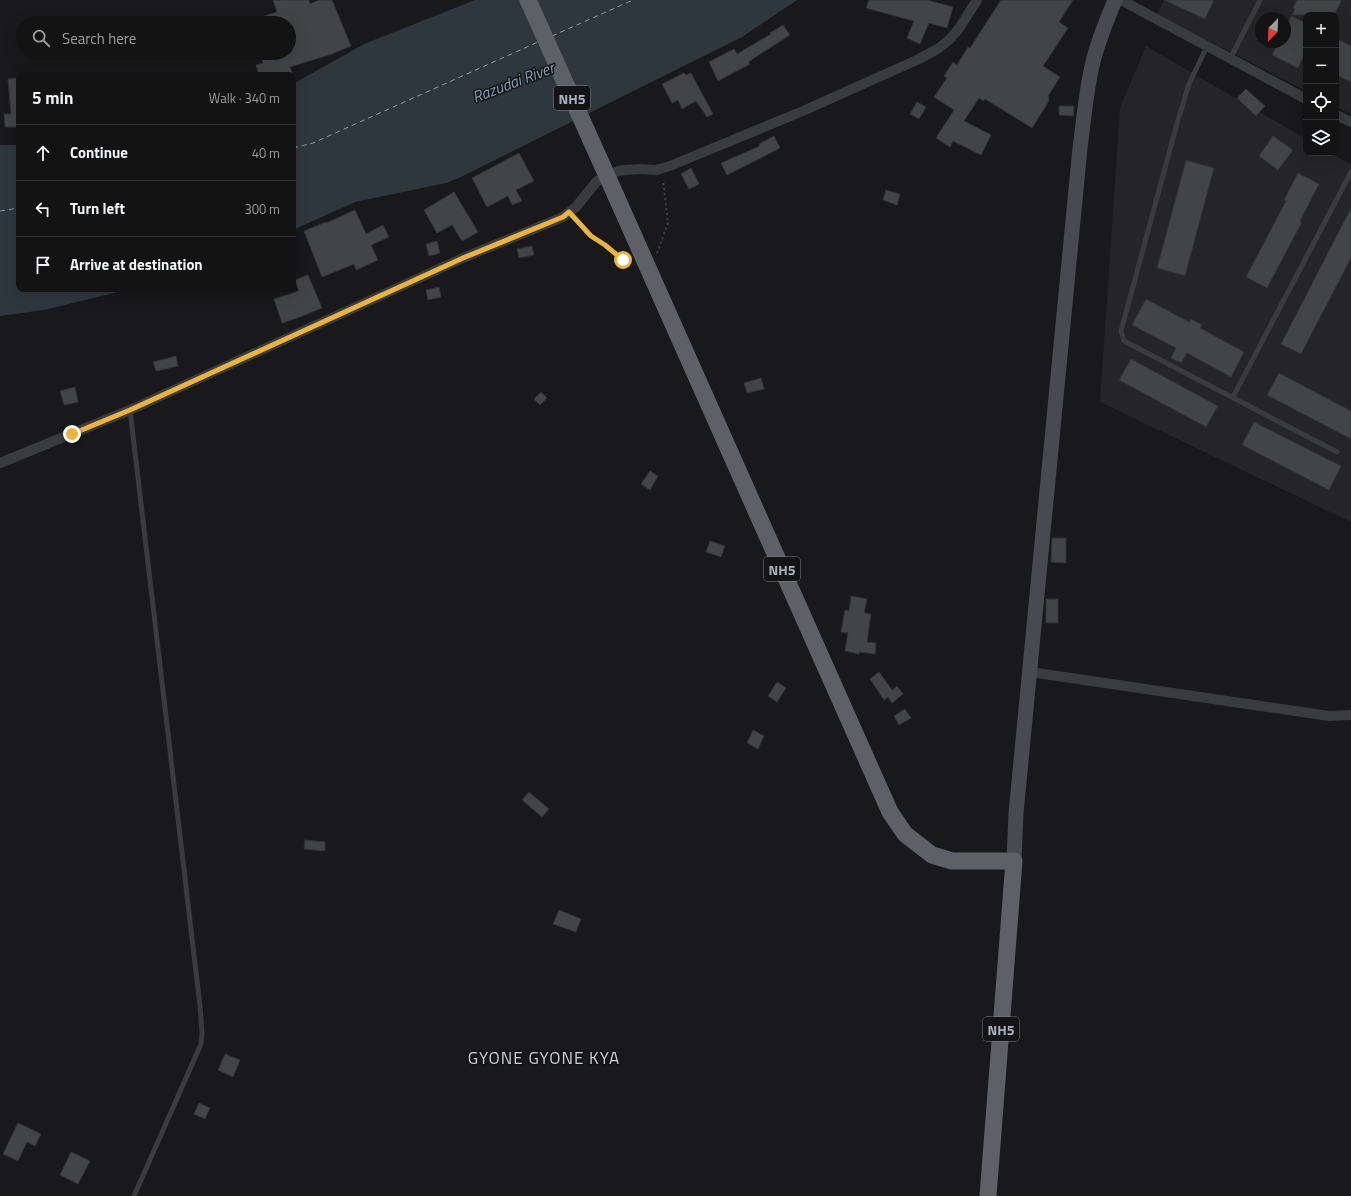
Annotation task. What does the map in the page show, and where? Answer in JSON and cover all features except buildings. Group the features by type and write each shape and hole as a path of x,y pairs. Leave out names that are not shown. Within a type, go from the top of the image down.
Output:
{"highway":[{"name":"NH5","path":"528,0 890,812 905,834 932,855 952,861 1014,861 988,1196"}],"main road":[{"path":"1014,861 1016,813 1080,148 1093,60 1115,0"}],"street":[{"path":"0,464 130,410 463,258 563,217 576,207 597,181 618,171 656,170 670,166 803,111 919,59 939,48 950,39 960,27 977,0"},
{"path":"1121,0 1303,97"},
{"path":"1339,116 1351,122"},
{"path":"1030,672 1329,716 1351,715"}],"lane":[{"path":"1230,59 1260,0"},
{"path":"1207,46 1189,84 1182,106 1121,331 1124,341 1337,452"},
{"path":"1233,397 1351,172"},
{"path":"130,410 202,1033 201,1044 134,1196"}],"path":[{"path":"569,212 591,236 623,260 634,267 649,270 654,263 668,223 662,168"}],"shaded area":[{"path":"1164,0 1351,0 1351,114 1339,108 1339,12 1303,12 1303,89 1157,14"},
{"path":"1146,46 1303,137 1303,156 1336,156 1351,165 1351,522 1100,402 1120,108"}],"water":[{"name":"Razudai River","path":"475,0 797,0 742,37 461,177 446,183 355,202 296,229 296,82 364,44"},
{"path":"0,145 16,145 16,292 118,292 44,310 0,316"}],"ferry route":[{"path":"552,36 633,0"},
{"path":"296,147 313,143 538,42"},
{"path":"0,211 16,208"}],"district":[{"name":"GYONE GYONE KYA","path":"544,1058"}],"route":[{"path":"72,434 130,410 463,258 563,217 569,212 591,236 623,260"}]}
